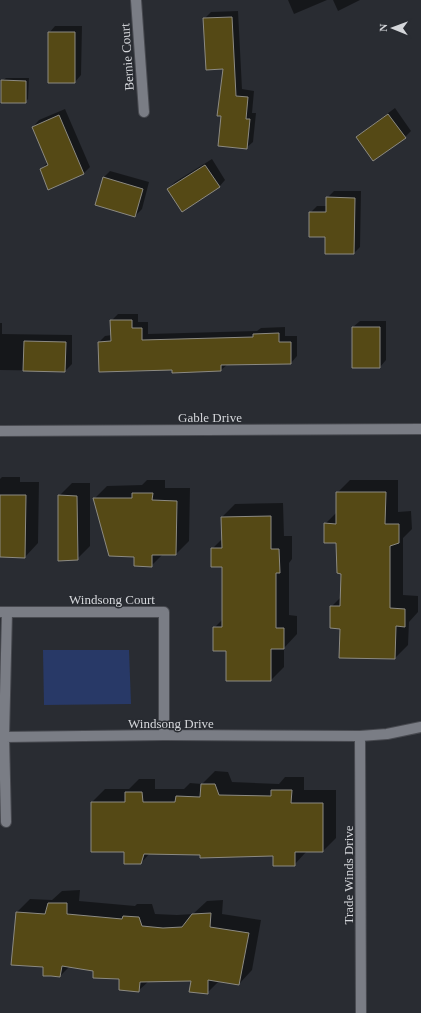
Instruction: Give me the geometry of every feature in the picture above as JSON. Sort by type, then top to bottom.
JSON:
[{"type":"street","name":"Bernie Court","points":[[136,0],[144,112]]},
{"type":"street","name":"Gable Drive","points":[[0,431],[421,429]]},
{"type":"street","name":"Windsong Court","points":[[4,737],[4,612],[164,612],[164,735]]},
{"type":"street","name":"Windsong Drive","points":[[4,737],[164,735],[360,736],[387,734],[421,727]]},
{"type":"street","name":"Trade Winds Drive","points":[[360,736],[361,1013]]},
{"type":"street","points":[[4,737],[6,822]]},
{"type":"shaded area","points":[[43,650],[129,650],[131,704],[44,705]]},
{"type":"building","points":[[232,17],[236,96],[248,97],[246,119],[250,119],[247,149],[218,146],[221,116],[217,116],[223,69],[206,70],[203,18]]},
{"type":"building","points":[[48,32],[75,32],[75,83],[48,83]]},
{"type":"building","points":[[1,80],[26,81],[26,103],[1,103]]},
{"type":"building","points":[[388,114],[406,138],[373,161],[356,137]]},
{"type":"building","points":[[59,115],[84,174],[48,190],[40,169],[48,165],[32,127]]},
{"type":"building","points":[[205,165],[220,187],[182,212],[167,189]]},
{"type":"building","points":[[103,177],[143,189],[135,217],[95,205]]},
{"type":"building","points":[[326,197],[355,198],[354,254],[325,254],[325,237],[309,237],[309,212],[326,212]]},
{"type":"building","points":[[110,320],[132,320],[132,328],[142,328],[142,340],[253,337],[253,334],[279,333],[279,342],[291,342],[291,364],[221,365],[221,371],[172,373],[172,370],[99,372],[98,342],[111,341]]},
{"type":"building","points":[[352,327],[380,327],[380,368],[352,368]]},
{"type":"building","points":[[24,341],[66,342],[65,372],[23,371]]},
{"type":"building","points":[[336,492],[386,492],[385,524],[399,524],[399,543],[390,546],[390,608],[405,609],[405,627],[396,626],[395,659],[339,658],[340,629],[330,628],[330,606],[340,606],[341,574],[337,573],[336,543],[324,543],[324,523],[336,524]]},
{"type":"building","points":[[132,493],[153,493],[152,500],[177,501],[176,555],[152,555],[152,567],[134,566],[134,557],[109,556],[93,498],[132,498]]},
{"type":"building","points":[[0,495],[26,495],[25,558],[0,557]]},
{"type":"building","points":[[58,495],[77,496],[78,560],[58,561]]},
{"type":"building","points":[[271,516],[271,549],[279,549],[280,573],[276,573],[276,628],[284,628],[284,649],[271,649],[271,681],[226,681],[226,651],[213,651],[213,627],[222,627],[222,567],[211,567],[211,548],[222,548],[221,517]]},
{"type":"building","points":[[201,784],[215,784],[219,795],[271,796],[271,790],[292,790],[291,803],[323,803],[323,852],[295,852],[295,866],[273,866],[273,856],[200,858],[200,855],[144,854],[141,864],[124,864],[124,852],[91,852],[91,802],[125,802],[125,792],[142,792],[143,802],[175,802],[176,796],[200,797]]},
{"type":"building","points":[[48,903],[67,903],[67,914],[122,919],[123,916],[139,917],[142,926],[163,928],[182,927],[192,914],[211,913],[210,927],[249,933],[239,985],[208,980],[208,994],[189,992],[191,981],[140,982],[139,992],[119,990],[119,979],[93,978],[93,971],[62,966],[60,977],[43,976],[43,967],[11,965],[16,912],[45,914]]}]
